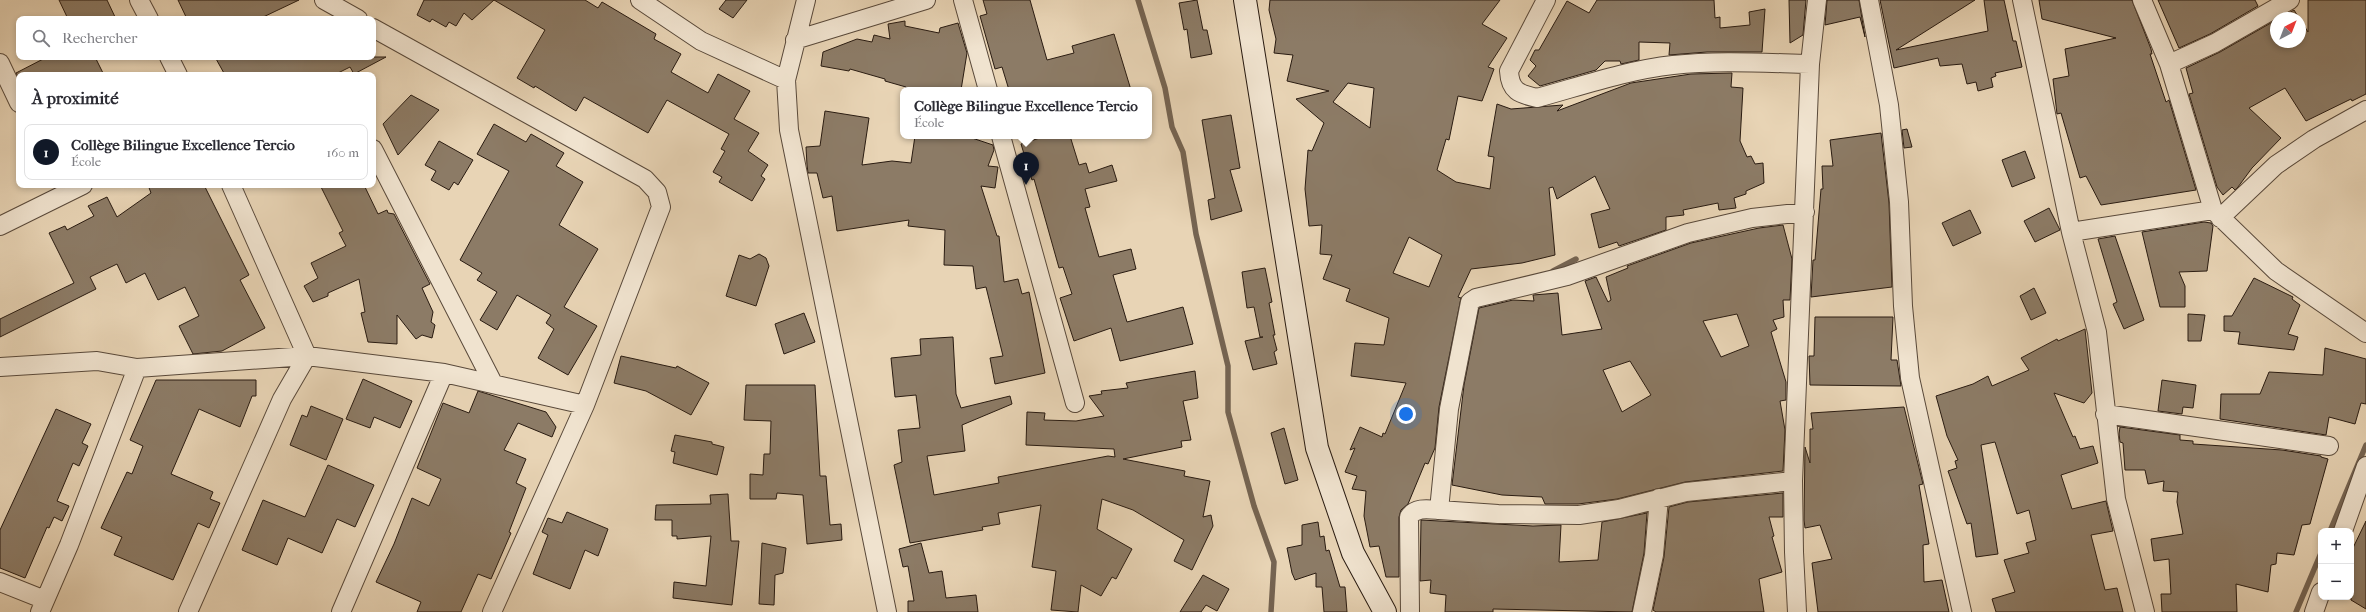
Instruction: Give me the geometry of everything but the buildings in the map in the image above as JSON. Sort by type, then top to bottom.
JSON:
[{"type":"main road","points":[[1245,0],[1317,448],[1352,553],[1385,612]]},
{"type":"street","points":[[139,0],[147,16]]},
{"type":"street","points":[[324,0],[353,16]]},
{"type":"street","points":[[640,0],[701,41],[786,80]]},
{"type":"street","points":[[806,0],[786,80],[789,130],[887,612]]},
{"type":"street","points":[[795,40],[926,0]]},
{"type":"street","points":[[963,0],[987,87]]},
{"type":"street","points":[[1546,0],[1509,71],[1509,81],[1516,90],[1525,95],[1537,98],[1642,69],[1673,65],[1714,62],[1810,64]]},
{"type":"street","points":[[1797,612],[1793,481],[1810,64],[1817,0]]},
{"type":"street","points":[[1869,0],[1889,104],[1899,202],[1903,306],[1910,378],[1962,612]]},
{"type":"street","points":[[2022,0],[2071,232],[2097,332],[2105,414],[2116,499],[2145,612]]},
{"type":"street","points":[[2142,0],[2169,64],[2216,214],[2276,271],[2366,333]]},
{"type":"street","points":[[2169,64],[2215,44],[2290,0]]},
{"type":"street","points":[[376,30],[645,179],[657,192],[661,207],[585,405],[492,612]]},
{"type":"street","points":[[170,60],[176,72]]},
{"type":"street","points":[[0,63],[16,97]]},
{"type":"street","points":[[2071,232],[2216,214],[2276,165],[2314,138],[2366,110]]},
{"type":"street","points":[[1001,139],[1075,403]]},
{"type":"street","points":[[376,155],[493,384]]},
{"type":"street","points":[[232,188],[307,356]]},
{"type":"street","points":[[0,226],[60,190]]},
{"type":"street","points":[[1439,510],[1449,410],[1470,302],[1476,298],[1567,276],[1688,233],[1752,218],[1804,212]]},
{"type":"street","points":[[0,367],[97,361],[137,368],[307,356],[444,373],[585,405]]},
{"type":"street","points":[[188,612],[282,399],[307,356]]},
{"type":"street","points":[[0,582],[42,606],[137,368]]},
{"type":"street","points":[[341,612],[444,373]]},
{"type":"street","points":[[2105,414],[2329,446]]},
{"type":"street","points":[[2344,528],[2366,466]]},
{"type":"street","points":[[1410,612],[1409,517],[1412,512],[1418,509],[1498,514],[1579,515],[1619,509],[1659,498],[1716,488],[1793,481]]},
{"type":"street","points":[[1642,612],[1654,555],[1659,498]]},
{"type":"street","points":[[2314,612],[2318,600]]},
{"type":"waterway","points":[[1138,0],[1165,88],[1172,127],[1183,152],[1196,234],[1228,366],[1228,412],[1254,506],[1274,562],[1271,612]]},
{"type":"waterway","points":[[1553,271],[1576,259]]},
{"type":"waterway","points":[[2331,528],[2366,445]]},
{"type":"waterway","points":[[2296,612],[2318,560]]},
{"type":"place","name":"Collège Bilingue Excellence Tercio","points":[[1026,185]]}]
